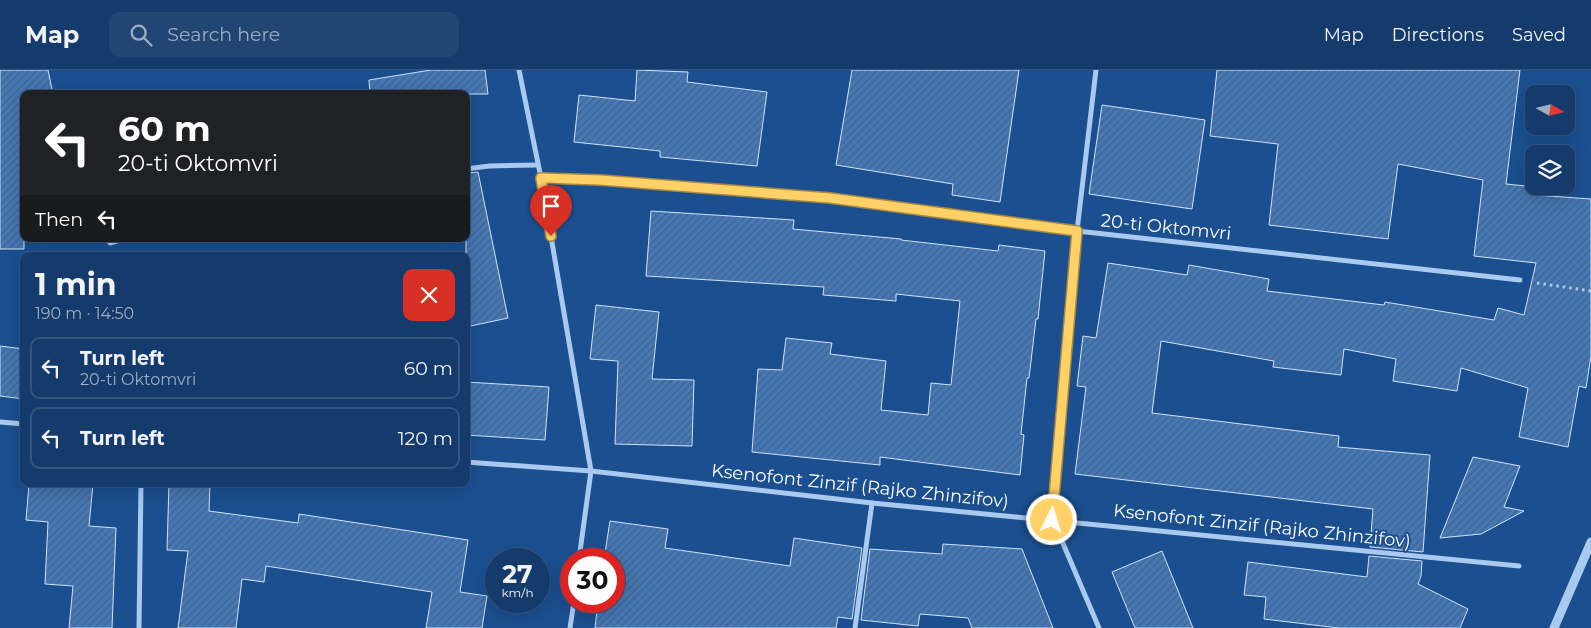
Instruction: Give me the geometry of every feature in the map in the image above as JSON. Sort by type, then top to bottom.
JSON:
[{"type":"street","points":[[519,70],[541,178],[591,472],[581,548]]},
{"type":"street","points":[[1096,70],[1077,231],[1052,520],[1099,628]]},
{"type":"street","points":[[470,168],[537,165]]},
{"type":"street","name":"20-ti Oktomvri","points":[[541,178],[610,181],[830,198],[1077,231],[1520,280]]},
{"type":"street","points":[[0,422],[20,424]]},
{"type":"street","name":"Ksenofont Zinzif (Rajko Zhinzifov)","points":[[470,462],[591,472],[872,503],[1519,566]]},
{"type":"street","points":[[139,628],[141,487]]},
{"type":"street","points":[[855,628],[872,503]]},
{"type":"street","points":[[1554,628],[1591,542]]},
{"type":"street","points":[[570,628],[572,613]]},
{"type":"path","points":[[1520,280],[1591,291]]},
{"type":"building","points":[[0,70],[48,70],[52,90],[20,90],[20,242],[24,242],[24,249],[0,249]]},
{"type":"building","points":[[431,70],[485,70],[488,94],[470,94],[470,90],[370,90],[369,80]]},
{"type":"building","points":[[637,70],[688,72],[687,82],[767,92],[757,166],[660,157],[660,151],[574,142],[579,95],[635,101]]},
{"type":"building","points":[[852,70],[1019,70],[1000,202],[952,195],[953,184],[836,165]]},
{"type":"building","points":[[1217,70],[1520,70],[1506,184],[1525,186],[1525,195],[1591,199],[1591,356],[1586,388],[1579,386],[1568,447],[1519,437],[1528,388],[1461,368],[1457,391],[1393,381],[1396,359],[1344,349],[1341,375],[1273,367],[1274,361],[1161,341],[1152,413],[1339,436],[1338,447],[1430,455],[1423,552],[1370,547],[1373,509],[1075,474],[1086,387],[1077,386],[1083,336],[1096,338],[1108,263],[1187,275],[1189,265],[1269,279],[1267,291],[1384,305],[1385,302],[1494,320],[1498,308],[1524,315],[1536,263],[1474,256],[1483,180],[1398,164],[1388,239],[1269,225],[1278,144],[1210,136]]},
{"type":"building","points":[[1102,105],[1205,120],[1192,209],[1089,194]]},
{"type":"building","points":[[478,172],[508,318],[470,326],[470,252],[466,252],[466,242],[470,242],[470,173]]},
{"type":"building","points":[[651,211],[794,220],[793,229],[901,239],[998,251],[999,245],[1045,251],[1038,319],[1036,319],[1029,378],[1027,378],[1021,434],[1024,435],[1020,475],[880,457],[880,465],[752,452],[758,369],[782,370],[786,338],[832,343],[830,354],[886,361],[881,410],[928,415],[931,383],[951,385],[960,301],[896,294],[896,301],[823,295],[824,287],[646,276]]},
{"type":"building","points":[[596,305],[659,312],[652,379],[694,380],[692,446],[615,444],[618,361],[590,359]]},
{"type":"building","points":[[0,346],[20,348],[20,398],[0,396]]},
{"type":"building","points":[[470,382],[549,387],[545,440],[470,435]]},
{"type":"building","points":[[1473,457],[1520,466],[1504,507],[1524,511],[1481,534],[1440,538]]},
{"type":"building","points":[[29,487],[93,487],[89,526],[116,528],[112,628],[69,628],[73,586],[45,584],[48,522],[26,520]]},
{"type":"building","points":[[169,487],[210,487],[209,511],[298,523],[299,514],[468,540],[460,592],[485,596],[482,628],[426,628],[432,592],[266,566],[264,582],[242,579],[236,628],[178,628],[188,551],[167,550]]},
{"type":"building","points":[[610,521],[668,529],[665,548],[790,566],[794,538],[862,548],[852,619],[838,617],[836,628],[595,628],[597,613],[625,613],[625,548],[606,548]]},
{"type":"building","points":[[943,544],[1022,549],[1053,628],[972,628],[968,618],[920,614],[918,626],[861,620],[870,549],[942,554]]},
{"type":"building","points":[[1162,551],[1193,628],[1135,628],[1112,572]]},
{"type":"building","points":[[1369,556],[1422,561],[1421,576],[1418,584],[1468,609],[1460,628],[1339,628],[1264,619],[1266,597],[1244,595],[1248,562],[1367,577]]},
{"type":"route","points":[[551,236],[541,178],[600,180],[830,198],[1077,231],[1052,520]]}]
